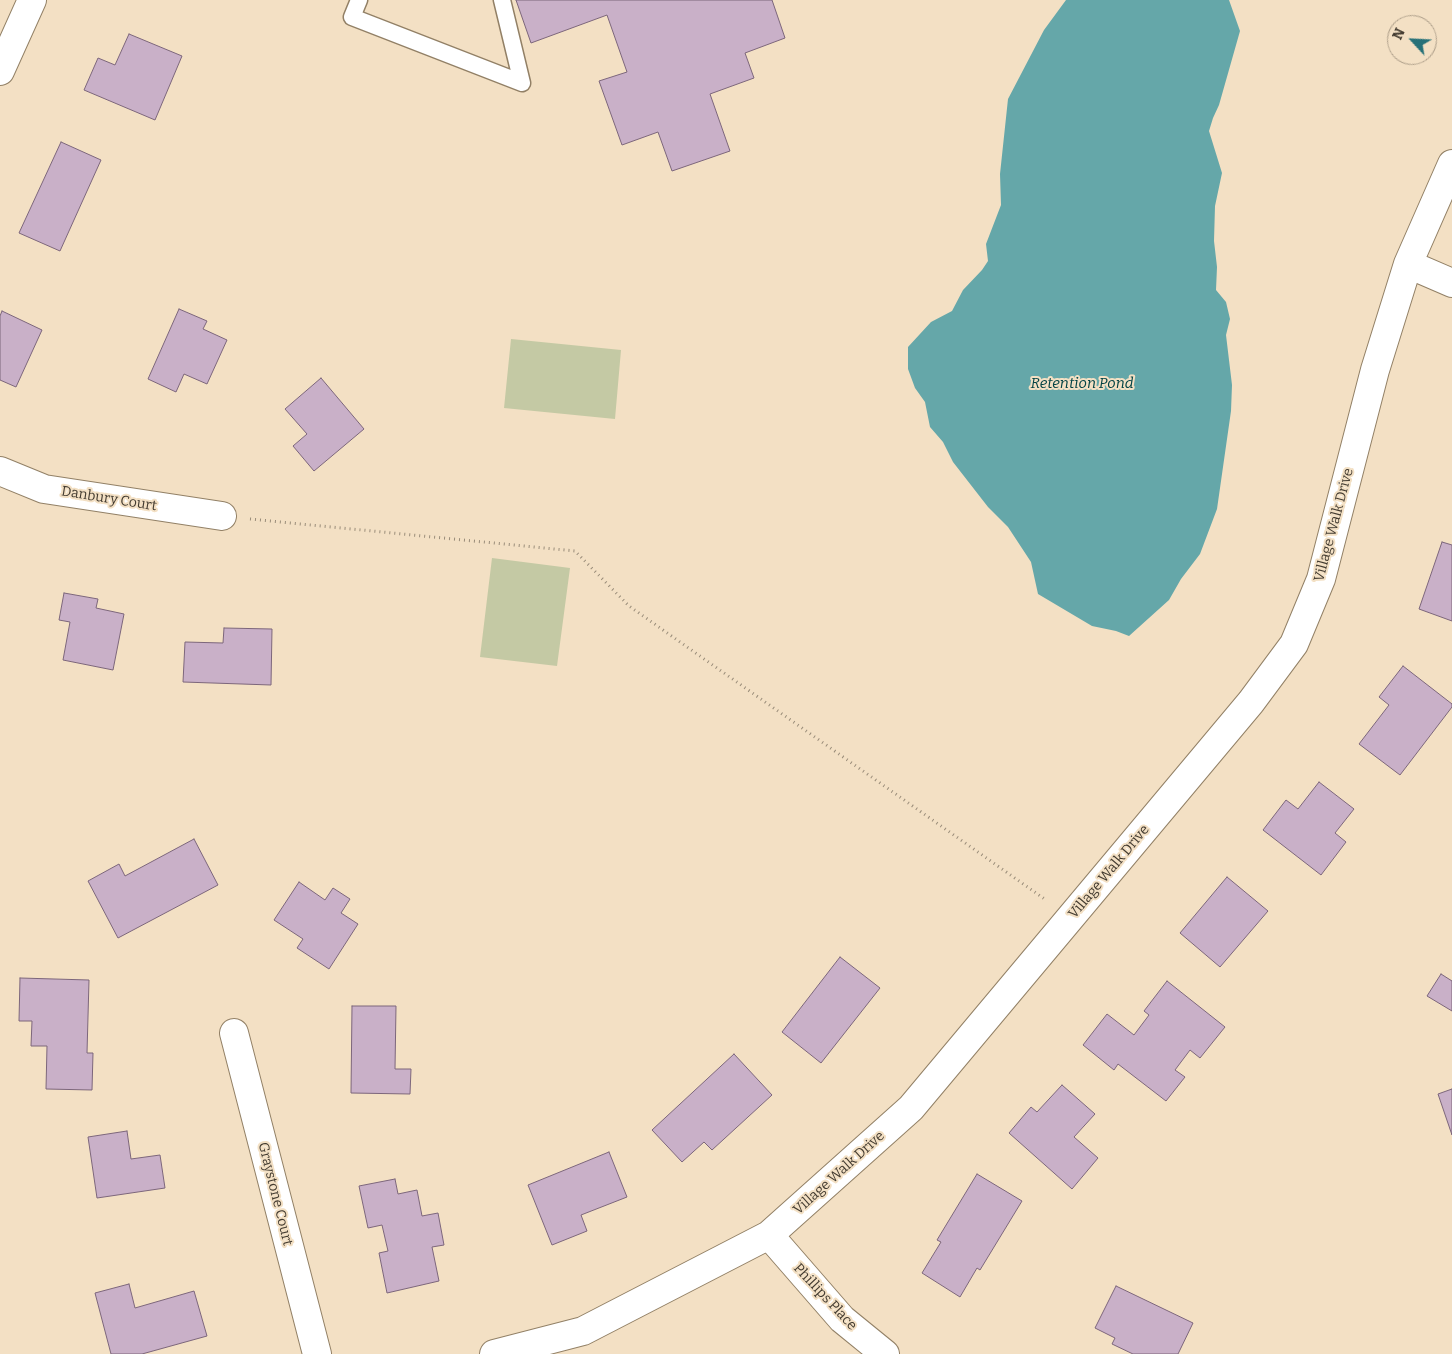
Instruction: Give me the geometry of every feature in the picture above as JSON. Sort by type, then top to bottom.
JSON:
[{"type":"street","points":[[0,71],[32,0]]},
{"type":"street","name":"Village Walk Drive","points":[[494,1354],[584,1331],[769,1235],[911,1108],[1251,702],[1294,644],[1321,579],[1375,370],[1408,264],[1452,164]]},
{"type":"street","points":[[1408,264],[1452,283]]},
{"type":"street","name":"Danbury Court","points":[[0,471],[44,489],[222,516]]},
{"type":"street","name":"Graystone Court","points":[[234,1034],[317,1354]]},
{"type":"street","name":"Phillips Place","points":[[769,1235],[842,1319],[885,1354]]},
{"type":"lane","points":[[359,0],[352,17],[522,83],[502,0]]},
{"type":"path","points":[[222,516],[575,551],[629,606],[1071,917]]},
{"type":"green space","points":[[511,339],[621,350],[615,419],[504,408]]},
{"type":"green space","points":[[492,558],[570,568],[557,666],[480,657]]},
{"type":"water","name":"Retention Pond","points":[[1066,0],[1229,0],[1240,31],[1219,105],[1209,131],[1222,173],[1215,206],[1216,290],[1226,302],[1230,319],[1226,335],[1232,385],[1231,411],[1217,509],[1200,554],[1181,579],[1169,600],[1129,636],[1092,626],[1038,594],[1031,562],[1008,527],[988,507],[953,462],[943,442],[930,427],[925,402],[915,388],[908,369],[908,347],[931,322],[952,311],[963,290],[988,261],[986,244],[1001,205],[1000,174],[1008,99],[1044,30]]},
{"type":"building","points":[[516,0],[772,0],[785,38],[745,53],[754,78],[710,94],[730,151],[672,171],[658,132],[622,145],[599,81],[627,72],[607,15],[531,43]]},
{"type":"building","points":[[129,34],[182,56],[155,120],[84,90],[98,58],[115,65]]},
{"type":"building","points":[[61,142],[101,160],[60,251],[19,233]]},
{"type":"building","points":[[179,309],[207,321],[203,329],[227,340],[207,384],[184,374],[176,392],[148,379]]},
{"type":"building","points":[[2,311],[42,330],[16,387],[0,380],[0,316]]},
{"type":"building","points":[[321,378],[364,429],[314,471],[293,446],[307,434],[285,409]]},
{"type":"building","points":[[1442,542],[1452,545],[1452,621],[1419,609]]},
{"type":"building","points":[[64,593],[98,599],[96,608],[124,614],[113,670],[63,660],[70,622],[59,620]]},
{"type":"building","points":[[224,628],[272,629],[271,685],[183,682],[185,642],[223,643]]},
{"type":"building","points":[[1403,666],[1452,704],[1452,707],[1400,775],[1359,744],[1389,705],[1379,697]]},
{"type":"building","points":[[1319,782],[1354,809],[1335,833],[1346,842],[1321,875],[1263,830],[1286,800],[1298,809]]},
{"type":"building","points":[[194,839],[218,885],[118,938],[88,881],[119,864],[125,876]]},
{"type":"building","points":[[1227,877],[1268,911],[1220,967],[1180,933]]},
{"type":"building","points":[[299,882],[325,900],[333,888],[350,899],[341,913],[358,924],[329,969],[297,948],[303,939],[274,920]]},
{"type":"building","points":[[840,957],[880,988],[821,1063],[782,1032]]},
{"type":"building","points":[[1441,974],[1452,981],[1452,1011],[1427,996]]},
{"type":"building","points":[[20,978],[89,980],[87,1053],[93,1053],[92,1090],[46,1089],[47,1046],[31,1046],[32,1021],[19,1021]]},
{"type":"building","points":[[1167,981],[1225,1027],[1200,1058],[1190,1050],[1175,1070],[1185,1077],[1166,1101],[1118,1064],[1114,1070],[1083,1045],[1107,1014],[1134,1035],[1149,1015],[1144,1011]]},
{"type":"building","points":[[352,1006],[396,1006],[395,1069],[411,1069],[410,1094],[351,1093]]},
{"type":"building","points":[[734,1054],[772,1095],[712,1150],[704,1142],[682,1162],[652,1130]]},
{"type":"building","points":[[1062,1085],[1095,1114],[1074,1137],[1098,1158],[1072,1189],[1009,1133],[1031,1107],[1037,1112]]},
{"type":"building","points":[[1452,1089],[1452,1135],[1438,1094]]},
{"type":"building","points":[[127,1131],[131,1159],[160,1155],[165,1188],[97,1198],[88,1137]]},
{"type":"building","points":[[609,1152],[627,1197],[581,1215],[587,1231],[552,1245],[528,1185]]},
{"type":"building","points":[[977,1174],[1022,1201],[980,1270],[977,1268],[960,1297],[922,1273],[941,1242],[937,1240]]},
{"type":"building","points":[[395,1179],[398,1194],[417,1190],[422,1216],[438,1213],[444,1245],[432,1247],[439,1281],[387,1293],[379,1253],[388,1251],[382,1225],[368,1228],[359,1186]]},
{"type":"building","points":[[129,1284],[135,1308],[194,1291],[207,1336],[142,1354],[111,1354],[95,1293]]},
{"type":"building","points":[[1116,1286],[1193,1323],[1178,1354],[1133,1354],[1112,1344],[1115,1338],[1095,1328]]}]
